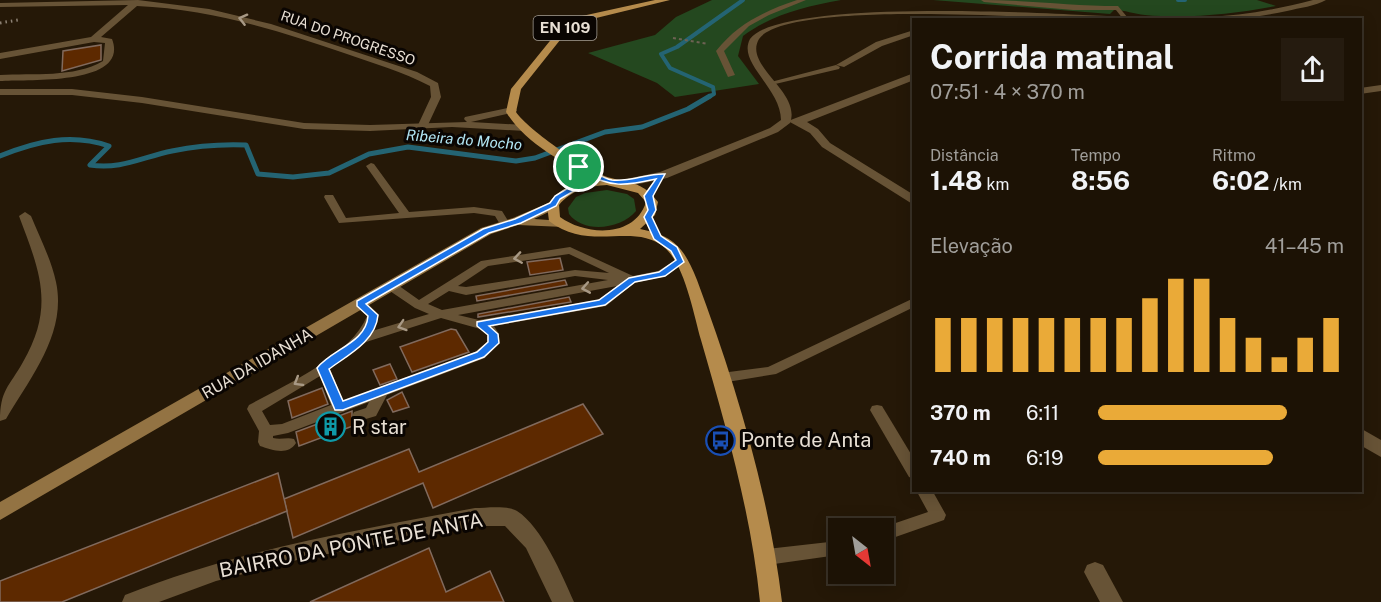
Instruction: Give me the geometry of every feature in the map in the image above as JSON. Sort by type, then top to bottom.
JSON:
[{"type":"main road","name":"EN 109","points":[[512,110],[516,89],[565,28],[585,18],[666,0]]},
{"type":"main road","points":[[512,110],[513,116],[535,136],[579,167],[606,181]]},
{"type":"main road","points":[[576,186],[579,167]]},
{"type":"main road","points":[[625,231],[648,217],[652,210],[648,196],[642,190],[625,183],[606,181],[576,186],[557,198],[553,205],[554,218],[568,230],[595,235],[625,231],[657,237],[674,249],[681,260],[701,311],[721,378],[767,557],[771,602]]},
{"type":"main road","name":"RUA DA IDANHA","points":[[0,512],[486,231],[512,223],[553,205]]},
{"type":"main road","points":[[648,217],[657,237]]},
{"type":"main road","name":"RUA DA IDANHA","points":[[512,223],[559,224]]},
{"type":"street","points":[[148,3],[163,0]]},
{"type":"street","points":[[912,200],[826,145],[814,131],[793,121],[785,102],[754,59],[752,44],[758,34],[784,19],[820,8],[897,1],[1045,14],[1125,18],[1234,17],[1279,11],[1322,0]]},
{"type":"street","points":[[94,39],[137,1]]},
{"type":"street","name":"RUA DO PROGRESSO","points":[[0,5],[137,1],[232,16],[283,29],[414,75],[435,85],[436,97],[423,125]]},
{"type":"street","points":[[838,66],[879,44],[912,33]]},
{"type":"street","points":[[0,56],[94,39],[109,41],[111,52],[107,62],[92,71],[0,78]]},
{"type":"street","points":[[625,183],[663,176],[793,121],[912,78]]},
{"type":"street","points":[[1362,91],[1381,88]]},
{"type":"street","points":[[0,92],[72,92],[142,100],[304,126],[370,129],[452,124],[525,128]]},
{"type":"street","points":[[452,124],[512,110]]},
{"type":"street","points":[[648,196],[663,176]]},
{"type":"street","points":[[0,414],[39,346],[48,320],[51,292],[25,216]]},
{"type":"street","points":[[1362,436],[1381,450]]},
{"type":"street","name":"BAIRRO DA PONTE DE ANTA","points":[[133,602],[173,584],[233,566],[475,517],[510,518],[533,542],[563,602]]},
{"type":"street","points":[[1095,572],[1112,602]]},
{"type":"lane","points":[[731,75],[720,51],[735,32],[763,15],[803,0]]},
{"type":"lane","points":[[984,0],[1073,8],[1118,8],[1125,18]]},
{"type":"lane","points":[[771,83],[800,78],[838,66]]},
{"type":"lane","points":[[371,166],[406,216]]},
{"type":"lane","points":[[329,197],[344,221],[474,210],[498,213],[512,223]]},
{"type":"lane","points":[[419,305],[485,263],[570,250],[632,280]]},
{"type":"lane","points":[[289,443],[282,446],[265,442],[266,431],[254,409],[323,368],[362,339],[441,314],[662,274],[681,260]]},
{"type":"lane","points":[[447,287],[466,291],[574,273],[632,280]]},
{"type":"lane","points":[[480,324],[602,303],[632,280]]},
{"type":"lane","points":[[266,431],[283,429],[480,355],[494,343],[493,334],[480,324],[441,314],[419,305],[391,286]]},
{"type":"lane","points":[[360,303],[373,315],[372,324],[362,339]]},
{"type":"lane","points":[[721,378],[771,370],[912,303]]},
{"type":"lane","points":[[323,368],[339,407]]},
{"type":"lane","points":[[359,416],[371,412],[382,391]]},
{"type":"lane","points":[[877,410],[912,470]]},
{"type":"lane","points":[[894,530],[938,515],[925,492]]},
{"type":"lane","points":[[767,557],[828,549]]},
{"type":"path","points":[[673,38],[694,41]]},
{"type":"green space","points":[[712,0],[841,0],[789,12],[754,28],[743,36],[738,56],[759,84],[675,97],[657,83],[588,53],[655,35],[676,17]]},
{"type":"green space","points":[[933,0],[1257,0],[1276,6],[1227,13],[1178,16],[1145,15],[1118,10],[1110,14]]},
{"type":"green space","points":[[607,190],[627,194],[634,199],[636,211],[621,222],[602,227],[584,224],[569,214],[568,208],[576,197],[585,193]]},
{"type":"building","points":[[101,45],[101,60],[62,71],[63,51]]},
{"type":"building","points":[[560,258],[563,270],[530,275],[527,262]]},
{"type":"building","points":[[565,280],[567,285],[477,301],[476,296]]},
{"type":"building","points":[[569,297],[571,302],[478,317],[478,314]]},
{"type":"building","points":[[451,329],[456,330],[469,352],[412,372],[400,347]]},
{"type":"building","points":[[390,364],[397,379],[380,385],[373,370]]},
{"type":"building","points":[[322,388],[328,404],[292,418],[288,401]]},
{"type":"building","points":[[402,392],[409,407],[393,412],[387,400]]},
{"type":"building","points":[[583,404],[603,434],[433,508],[423,483],[293,538],[284,499],[409,449],[419,472]]},
{"type":"building","name":"R star","points":[[352,411],[352,421],[361,423],[299,446],[296,432]]},
{"type":"building","points":[[278,473],[287,511],[62,602],[0,602],[0,581]]},
{"type":"building","points":[[429,548],[446,592],[490,571],[504,602],[310,602]]},
{"type":"waterway","name":"Ribeira do Mocho","points":[[707,98],[714,94],[713,87],[670,68],[661,54],[677,47],[743,0]]},
{"type":"waterway","name":"Ribeira do Mocho","points":[[1178,0],[1185,0]]},
{"type":"waterway","name":"Ribeira do Mocho","points":[[0,156],[27,146],[54,140],[81,140],[109,146],[90,165],[111,166],[190,148],[246,145],[258,174],[293,177],[329,173],[369,154],[408,147],[516,161],[535,158],[605,132],[642,127],[688,109],[710,96]]},
{"type":"railway","points":[[0,23],[18,20]]},
{"type":"place","name":"R star","points":[[331,427]]},
{"type":"place","name":"Ponte de Anta","points":[[720,440]]},
{"type":"route","points":[[579,167],[606,181],[625,183],[663,176],[648,196],[652,202],[652,210],[648,217],[657,237],[674,249],[681,260],[662,274],[632,280],[602,303],[480,324],[488,327],[493,334],[494,343],[480,355],[339,407],[323,368],[362,339],[372,324],[373,315],[360,303],[486,231],[518,221],[553,205],[557,198],[576,186],[579,167]]}]
